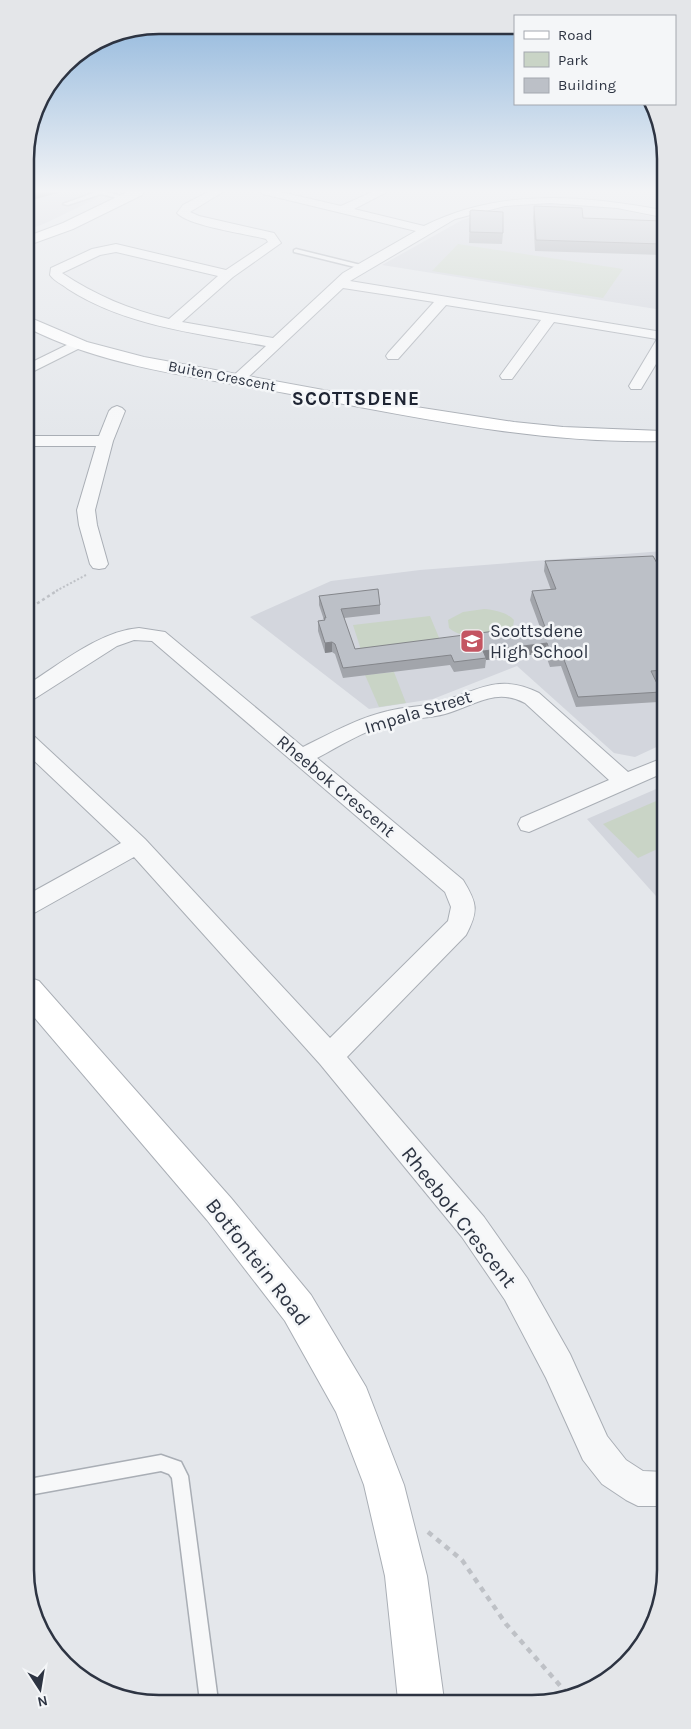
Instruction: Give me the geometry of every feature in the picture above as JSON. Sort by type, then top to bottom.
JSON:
[{"type":"street","points":[[56,273],[56,275],[65,281],[92,295],[137,314],[172,323],[275,343]]},
{"type":"street","points":[[222,273],[228,274]]},
{"type":"street","points":[[238,379],[339,283],[354,273]]},
{"type":"street","points":[[172,323],[228,274]]},
{"type":"street","points":[[339,283],[657,335]]},
{"type":"street","points":[[392,356],[443,300]]},
{"type":"street","points":[[507,376],[550,318]]},
{"type":"street","name":"Buiten Crescent","points":[[34,325],[77,344],[155,363],[238,379],[527,430],[573,435],[657,436]]},
{"type":"street","points":[[34,367],[77,344]]},
{"type":"street","points":[[636,386],[657,350]]},
{"type":"street","points":[[100,564],[88,525],[86,510],[104,440],[117,411]]},
{"type":"street","points":[[34,441],[104,440]]},
{"type":"street","name":"Rheebok Crescent","points":[[34,690],[110,642],[124,636],[147,633],[158,636],[454,886],[463,901],[465,914],[457,928],[330,1056]]},
{"type":"street","name":"Impala Street","points":[[302,757],[380,719],[436,710],[489,690],[509,688],[518,690],[532,698],[624,781]]},
{"type":"street","name":"Rheebok Crescent","points":[[34,749],[137,845],[330,1056],[473,1227],[516,1288],[558,1366],[595,1448],[614,1472],[638,1488],[657,1489]]},
{"type":"street","points":[[529,824],[657,767]]},
{"type":"street","points":[[34,903],[137,845]]},
{"type":"street","name":"Botfontein Road","points":[[34,996],[219,1210],[298,1308],[352,1401],[384,1485],[406,1576],[416,1647],[420,1695]]},
{"type":"lane","points":[[34,1486],[161,1462],[176,1468],[180,1476],[208,1695]]},
{"type":"path","points":[[34,605],[86,576],[100,564]]},
{"type":"path","points":[[428,1532],[462,1560],[506,1624],[565,1691]]},
{"type":"shaded area","points":[[430,273],[657,273],[657,309]]},
{"type":"shaded area","name":"Scottsdene High School","points":[[657,551],[657,747],[635,757],[614,753],[517,666],[433,699],[369,709],[250,617],[331,581],[420,570]]},
{"type":"shaded area","points":[[657,789],[657,897],[587,819]]},
{"type":"green space","points":[[443,273],[620,273],[603,298]]},
{"type":"green space","points":[[484,609],[504,613],[514,620],[513,627],[510,630],[470,636],[455,632],[449,628],[448,620],[463,612]]},
{"type":"green space","points":[[430,616],[440,640],[361,650],[353,625]]},
{"type":"green space","points":[[394,672],[406,703],[379,707],[365,675]]},
{"type":"green space","points":[[657,801],[657,849],[638,858],[603,824]]},
{"type":"building","points":[[653,556],[657,563],[657,670],[651,671],[657,684],[657,692],[578,697],[563,657],[552,657],[547,643],[483,651],[486,658],[454,662],[451,655],[343,668],[335,644],[332,642],[325,643],[318,621],[325,620],[324,618],[326,618],[319,596],[378,589],[380,605],[341,609],[355,649],[511,629],[545,627],[532,591],[556,589],[545,561]]},
{"type":"place","name":"Scottsdene High School","points":[[472,641]]},
{"type":"district","name":"SCOTTSDENE","points":[[356,399]]}]
